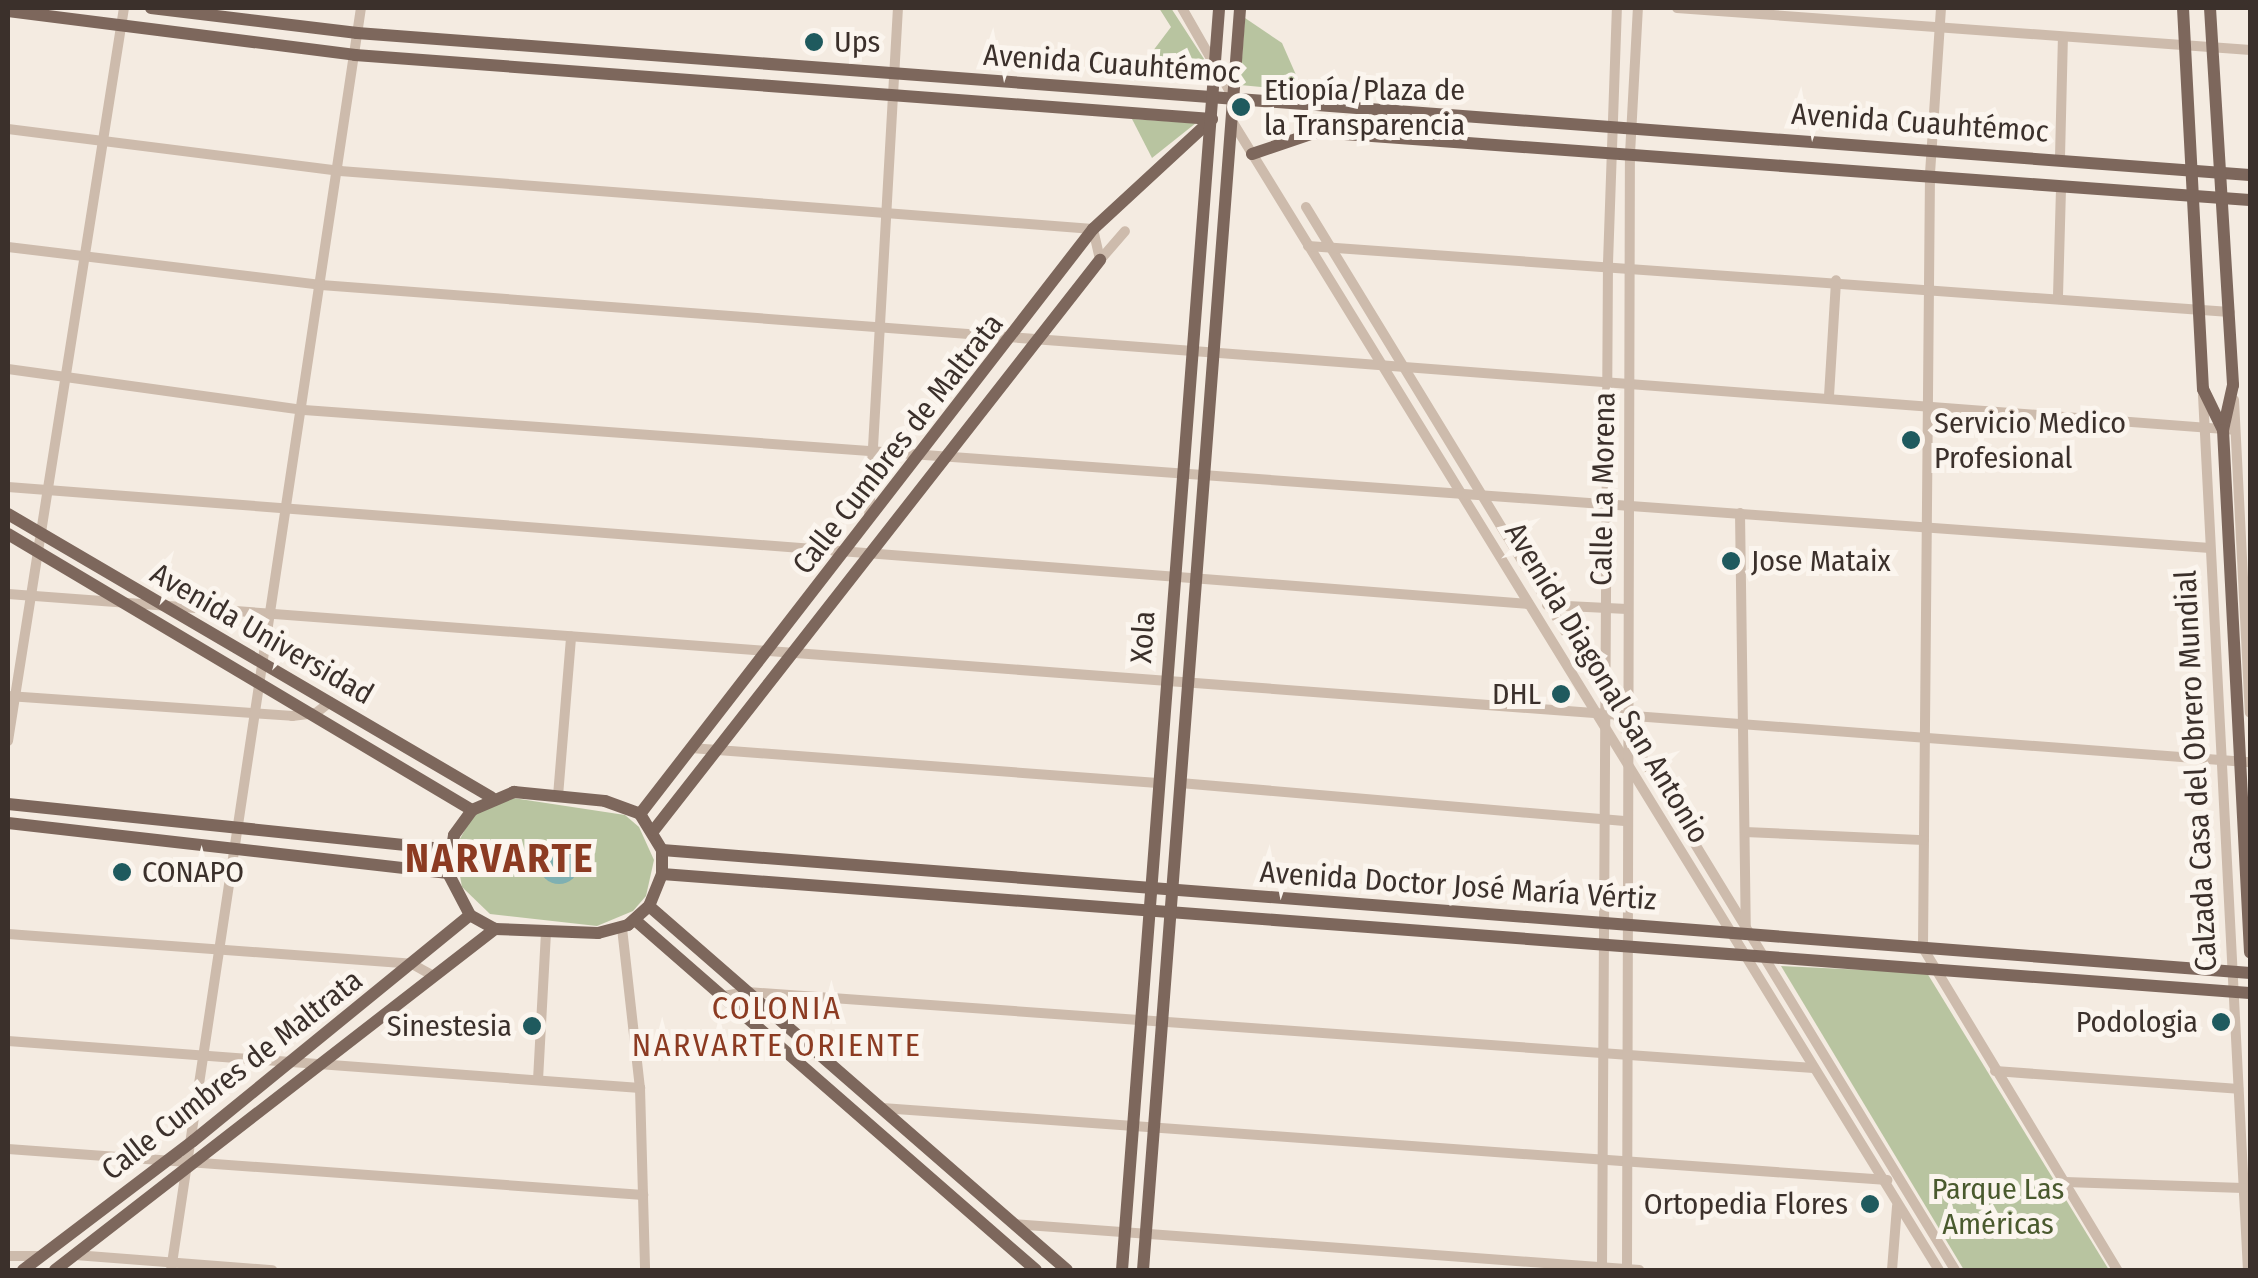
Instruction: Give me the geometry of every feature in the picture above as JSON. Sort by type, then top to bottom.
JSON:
[{"type":"main road","name":"Avenida Cuauhtémoc","points":[[151,8],[358,33],[1931,152],[2060,157],[2250,175]]},
{"type":"main road","name":"Xola","points":[[1122,1270],[1180,474],[1219,8]]},
{"type":"main road","name":"Xola","points":[[1143,1270],[1203,477],[1217,352],[1240,8]]},
{"type":"main road","name":"Calzada Casa del Obrero Mundial","points":[[2183,8],[2203,389],[2229,430]]},
{"type":"main road","name":"Calzada Casa del Obrero Mundial","points":[[2210,8],[2230,312],[2233,385],[2229,430],[2240,550],[2250,952]]},
{"type":"main road","name":"Avenida Cuauhtémoc","points":[[8,11],[355,54],[1212,119]]},
{"type":"main road","name":"Calle Cumbres de Maltrata","points":[[640,814],[1094,229],[1212,119]]},
{"type":"main road","name":"Avenida Cuauhtémoc","points":[[1252,154],[1317,132],[2250,200]]},
{"type":"main road","name":"Calle Cumbres de Maltrata","points":[[654,830],[1100,260]]},
{"type":"main road","name":"Avenida Universidad","points":[[8,514],[491,797]]},
{"type":"main road","name":"Avenida Universidad","points":[[8,534],[316,713],[472,810]]},
{"type":"main road","points":[[506,792],[558,796],[606,801],[640,814],[654,830],[662,850],[662,874],[649,906],[628,924],[546,931],[495,929],[470,915],[448,873],[450,850],[472,810],[506,792]]},
{"type":"main road","points":[[8,804],[450,850]]},
{"type":"main road","points":[[8,823],[448,873]]},
{"type":"main road","name":"Avenida Doctor José María Vértiz","points":[[662,850],[2250,973]]},
{"type":"main road","name":"Avenida Doctor José María Vértiz","points":[[662,874],[1603,940],[1742,955],[2250,993]]},
{"type":"main road","points":[[649,906],[1060,1268]]},
{"type":"main road","name":"Calle Cumbres de Maltrata","points":[[22,1270],[193,1141],[470,915]]},
{"type":"main road","points":[[628,924],[724,996],[1036,1270]]},
{"type":"main road","name":"Calle Cumbres de Maltrata","points":[[55,1270],[495,929]]},
{"type":"main road","points":[[815,1075],[828,1062]]},
{"type":"street","points":[[8,742],[12,697],[87,256],[124,8]]},
{"type":"street","points":[[172,1267],[191,1164],[238,830],[340,172],[361,8]]},
{"type":"street","points":[[868,524],[898,8]]},
{"type":"street","points":[[1182,8],[1216,61],[1233,98]]},
{"type":"street","name":"Calle La Morena","points":[[1604,710],[1610,152],[1617,8]]},
{"type":"street","name":"Calle La Morena","points":[[1627,1270],[1630,154],[1638,8]]},
{"type":"street","points":[[1677,8],[2250,50]]},
{"type":"street","points":[[1941,8],[1930,174],[1923,948],[1930,968],[2117,1270]]},
{"type":"street","points":[[2060,157],[2063,38]]},
{"type":"street","name":"Avenida Diagonal San Antonio","points":[[1232,121],[1530,604],[1604,710],[1626,734],[1955,1270]]},
{"type":"street","points":[[8,129],[340,172],[1094,229],[1100,260]]},
{"type":"street","points":[[2058,296],[2062,186]]},
{"type":"street","name":"Avenida Diagonal San Antonio","points":[[1306,207],[1546,605],[1604,710],[1605,729],[1938,1270]]},
{"type":"street","name":"Calle Cumbres de Maltrata","points":[[1100,260],[1125,232]]},
{"type":"street","points":[[8,246],[321,285],[1928,403],[2229,430]]},
{"type":"street","points":[[1308,246],[1608,263],[2230,312]]},
{"type":"street","points":[[1829,396],[1836,280]]},
{"type":"street","points":[[8,369],[304,410],[2210,548]]},
{"type":"street","name":"Calzada Casa del Obrero Mundial","points":[[2203,389],[2248,1270]]},
{"type":"street","points":[[8,487],[287,512],[1530,604]]},
{"type":"street","points":[[1740,513],[1746,935]]},
{"type":"street","name":"Calzada Casa del Obrero Mundial","points":[[2240,550],[2250,713]]},
{"type":"street","points":[[8,594],[1604,710],[2246,762]]},
{"type":"street","points":[[1546,605],[1627,608]]},
{"type":"street","points":[[558,796],[571,637]]},
{"type":"street","points":[[12,697],[256,715],[316,713],[330,702]]},
{"type":"street","points":[[1602,1269],[1605,729]]},
{"type":"street","points":[[690,748],[1158,783]]},
{"type":"street","points":[[1180,783],[1627,820]]},
{"type":"street","points":[[1745,832],[1924,840]]},
{"type":"street","points":[[628,924],[640,1088],[645,1270]]},
{"type":"street","points":[[538,1080],[546,931]]},
{"type":"street","points":[[8,934],[412,964],[434,976]]},
{"type":"street","points":[[724,996],[748,992],[1813,1068]]},
{"type":"street","points":[[8,1041],[640,1088]]},
{"type":"street","points":[[1995,1071],[2238,1089]]},
{"type":"street","points":[[881,1108],[1899,1181],[1892,1270]]},
{"type":"street","points":[[8,1149],[643,1195]]},
{"type":"street","points":[[2065,1182],[2243,1188]]},
{"type":"street","points":[[1013,1224],[1639,1270]]},
{"type":"street","points":[[76,1255],[172,1267],[272,1270]]},
{"type":"street","points":[[8,1256],[41,1256]]},
{"type":"green space","points":[[1159,8],[1171,8],[1206,62],[1204,81],[1134,76],[1171,27]]},
{"type":"green space","points":[[1245,18],[1282,43],[1303,91],[1240,85]]},
{"type":"green space","points":[[1132,119],[1196,123],[1152,158]]},
{"type":"green space","points":[[507,797],[625,815],[639,827],[654,860],[646,896],[633,911],[597,926],[490,914],[462,887],[455,848],[473,815]]},
{"type":"green space","name":"Parque Las Américas","points":[[1781,966],[1927,973],[2109,1270],[1964,1270]]},
{"type":"water","points":[[559,844],[573,850],[579,864],[573,878],[559,884],[545,878],[539,864],[545,850]]},
{"type":"place","name":"Ups","points":[[814,42]]},
{"type":"place","name":"Etiopía/Plaza de la Transparencia","points":[[1241,107]]},
{"type":"place","name":"Servicio Medico Profesional","points":[[1911,440]]},
{"type":"place","name":"Jose Mataix","points":[[1731,561]]},
{"type":"place","name":"DHL","points":[[1561,694]]},
{"type":"place","name":"CONAPO","points":[[122,872]]},
{"type":"place","name":"Podologia","points":[[2221,1022]]},
{"type":"place","name":"Sinestesia","points":[[532,1026]]},
{"type":"place","name":"Ortopedia Flores","points":[[1870,1204]]},
{"type":"district","name":"NARVARTE","points":[[500,859]]},
{"type":"district","name":"COLONIA NARVARTE ORIENTE","points":[[777,1028]]}]
